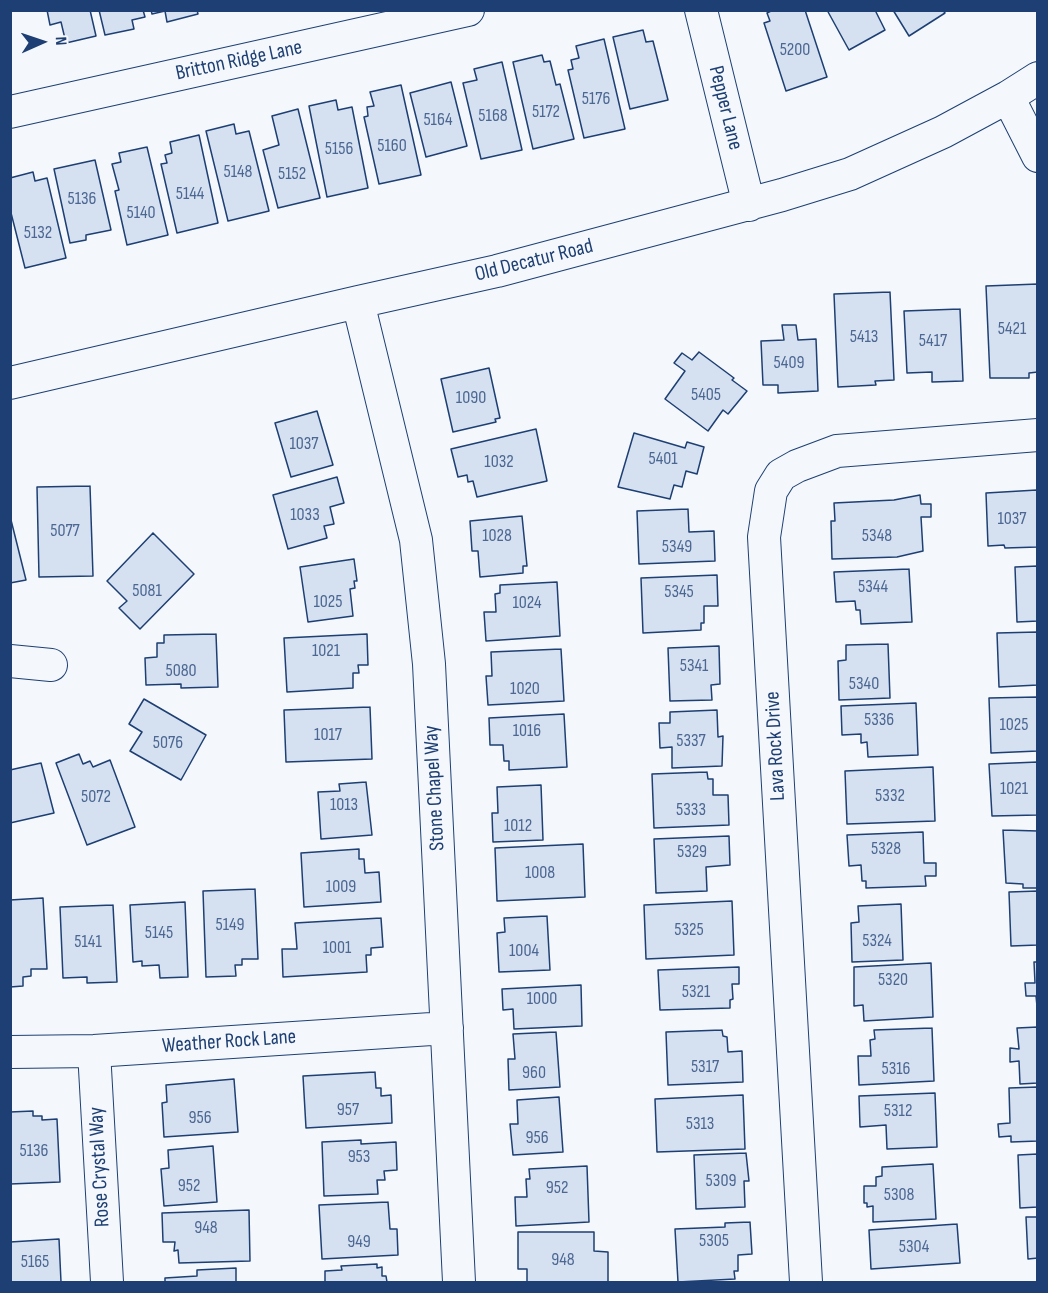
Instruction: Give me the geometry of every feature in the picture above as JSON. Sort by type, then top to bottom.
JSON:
[{"type":"street","name":"Britton Ridge Lane","points":[[10,112],[468,10]]},
{"type":"street","name":"Pepper Lane","points":[[701,10],[749,205]]},
{"type":"street","name":"Old Decatur Road","points":[[10,383],[497,271],[749,205],[850,174],[943,132],[1038,78]]},
{"type":"street","points":[[1008,97],[1038,156]]},
{"type":"street","name":"Stone Chapel Way","points":[[358,302],[416,540],[429,664],[459,1282]]},
{"type":"street","name":"Lava Rock Drive","points":[[806,1282],[764,537],[771,491],[781,475],[797,466],[837,451],[1038,435]]},
{"type":"street","points":[[10,661],[51,665]]},
{"type":"street","name":"Weather Rock Lane","points":[[10,1052],[94,1051],[447,1028]]},
{"type":"street","name":"Rose Crystal Way","points":[[94,1051],[107,1282]]},
{"type":"building","points":[[47,10],[90,10],[96,36],[66,43],[61,22],[50,25]]},
{"type":"building","points":[[99,10],[143,10],[145,17],[132,20],[134,29],[105,35]]},
{"type":"building","points":[[151,10],[197,10],[198,14],[167,22],[165,11],[152,14]]},
{"type":"building","points":[[773,10],[805,10],[827,77],[786,91],[764,23],[770,21],[767,13]]},
{"type":"building","points":[[827,10],[875,10],[885,30],[849,50]]},
{"type":"building","points":[[893,10],[943,10],[945,13],[909,36]]},
{"type":"building","points":[[643,30],[646,42],[653,41],[668,100],[630,109],[613,37]]},
{"type":"building","points":[[604,39],[625,129],[584,138],[568,70],[573,69],[571,60],[579,58],[576,46]]},
{"type":"building","points":[[542,55],[544,62],[550,61],[556,85],[560,84],[574,139],[533,149],[513,62]]},
{"type":"building","points":[[502,62],[522,150],[481,159],[463,83],[477,80],[474,69]]},
{"type":"building","points":[[451,82],[467,146],[426,157],[410,93]]},
{"type":"building","points":[[401,85],[421,175],[379,184],[364,117],[368,116],[367,107],[374,106],[370,92]]},
{"type":"building","points":[[336,100],[338,110],[352,107],[368,188],[327,197],[309,106]]},
{"type":"building","points":[[298,109],[320,198],[278,208],[263,150],[279,145],[272,116]]},
{"type":"building","points":[[234,124],[236,134],[249,131],[269,211],[228,221],[206,131]]},
{"type":"building","points":[[199,135],[218,223],[177,233],[161,164],[167,163],[165,155],[172,153],[170,142]]},
{"type":"building","points":[[147,147],[168,235],[127,245],[115,191],[119,190],[112,164],[121,162],[119,153]]},
{"type":"building","points":[[95,160],[111,230],[86,235],[86,240],[70,243],[54,169]]},
{"type":"building","points":[[33,172],[35,181],[47,178],[66,258],[25,268],[10,209],[10,178]]},
{"type":"building","points":[[1038,284],[1038,372],[1029,373],[1029,378],[990,378],[986,286]]},
{"type":"building","points":[[890,292],[894,380],[875,381],[876,385],[838,387],[834,294]]},
{"type":"building","points":[[960,309],[963,381],[932,382],[932,372],[907,373],[904,311]]},
{"type":"building","points":[[782,325],[796,325],[798,340],[816,339],[818,391],[778,393],[778,385],[763,385],[761,341],[784,340]]},
{"type":"building","points":[[699,352],[734,378],[732,380],[747,391],[728,414],[723,410],[708,431],[665,399],[685,371],[674,363],[682,353],[692,360]]},
{"type":"building","points":[[489,368],[500,418],[495,419],[496,422],[453,432],[441,379]]},
{"type":"building","points":[[317,411],[333,465],[291,477],[275,423]]},
{"type":"building","points":[[536,429],[547,481],[477,497],[473,481],[468,482],[467,475],[458,477],[451,449]]},
{"type":"building","points":[[634,433],[685,448],[687,442],[704,447],[697,474],[686,471],[682,487],[674,485],[670,499],[618,487]]},
{"type":"building","points":[[337,477],[344,503],[330,507],[334,524],[324,526],[327,538],[288,549],[273,495]]},
{"type":"building","points":[[90,486],[93,576],[39,577],[37,487]]},
{"type":"building","points":[[1037,490],[1038,547],[988,546],[986,493]]},
{"type":"building","points":[[920,495],[921,504],[931,504],[931,517],[921,517],[923,551],[897,557],[832,559],[831,521],[835,521],[834,503],[894,500]]},
{"type":"building","points":[[688,509],[689,532],[714,531],[715,561],[639,564],[637,511]]},
{"type":"building","points":[[10,516],[26,580],[10,583]]},
{"type":"building","points":[[522,516],[527,566],[523,566],[523,573],[480,577],[478,551],[472,551],[470,521]]},
{"type":"building","points":[[153,533],[194,574],[140,629],[119,608],[127,601],[107,581]]},
{"type":"building","points":[[354,559],[357,581],[354,581],[355,588],[350,589],[353,616],[308,622],[300,567]]},
{"type":"building","points":[[1038,566],[1038,621],[1017,622],[1015,567]]},
{"type":"building","points":[[909,569],[912,622],[861,624],[860,610],[856,610],[855,601],[836,602],[834,572]]},
{"type":"building","points":[[717,575],[718,606],[704,606],[704,623],[701,623],[701,630],[643,633],[641,578]]},
{"type":"building","points":[[557,582],[560,636],[486,641],[484,612],[496,612],[495,594],[500,593],[500,585]]},
{"type":"building","points":[[1038,632],[1038,685],[999,687],[997,633]]},
{"type":"building","points":[[216,634],[218,687],[181,688],[181,684],[146,685],[145,658],[157,657],[157,643],[164,643],[164,635]]},
{"type":"building","points":[[367,634],[368,665],[358,665],[359,673],[353,673],[353,688],[287,692],[284,638]]},
{"type":"building","points":[[888,644],[890,698],[839,700],[838,661],[846,660],[846,645]]},
{"type":"building","points":[[719,646],[720,684],[711,685],[712,700],[670,701],[668,648]]},
{"type":"building","points":[[561,649],[564,701],[488,705],[486,676],[492,676],[491,652]]},
{"type":"building","points":[[1038,697],[1038,751],[991,753],[989,698]]},
{"type":"building","points":[[144,699],[206,735],[181,780],[130,751],[142,732],[129,724]]},
{"type":"building","points":[[916,703],[918,755],[868,757],[867,742],[861,743],[861,734],[842,735],[841,706]]},
{"type":"building","points":[[370,707],[372,759],[286,762],[284,710]]},
{"type":"building","points":[[717,710],[718,737],[723,736],[722,766],[672,768],[672,747],[660,748],[659,723],[670,723],[670,712]]},
{"type":"building","points":[[564,714],[567,767],[509,770],[509,761],[504,761],[503,745],[490,745],[489,718]]},
{"type":"building","points":[[79,754],[83,764],[90,761],[93,767],[110,760],[135,827],[87,845],[56,763]]},
{"type":"building","points":[[1038,762],[1038,815],[992,816],[989,764]]},
{"type":"building","points":[[41,763],[54,813],[10,823],[10,770]]},
{"type":"building","points":[[933,767],[935,821],[847,824],[845,771]]},
{"type":"building","points":[[707,772],[708,779],[713,779],[713,795],[728,795],[729,825],[654,828],[652,774]]},
{"type":"building","points":[[366,782],[372,835],[321,839],[318,792],[340,791],[339,784]]},
{"type":"building","points":[[541,785],[543,840],[493,842],[492,813],[498,813],[497,787]]},
{"type":"building","points":[[1003,830],[1038,831],[1038,888],[1023,888],[1023,884],[1006,883]]},
{"type":"building","points":[[923,832],[924,863],[936,863],[936,876],[925,876],[926,886],[866,888],[866,881],[862,881],[861,865],[849,866],[847,835]]},
{"type":"building","points":[[729,836],[730,865],[706,867],[707,891],[656,893],[654,839]]},
{"type":"building","points":[[583,844],[585,897],[497,901],[495,848]]},
{"type":"building","points":[[359,849],[359,859],[364,859],[365,873],[379,872],[381,902],[304,907],[301,853]]},
{"type":"building","points":[[255,889],[258,959],[242,959],[242,965],[235,965],[236,976],[206,977],[203,891]]},
{"type":"building","points":[[1038,891],[1038,945],[1011,946],[1009,892]]},
{"type":"building","points":[[43,898],[47,969],[31,969],[31,976],[23,977],[23,986],[10,987],[10,900]]},
{"type":"building","points":[[732,901],[734,955],[646,959],[644,905]]},
{"type":"building","points":[[185,902],[188,977],[160,978],[159,965],[142,966],[142,961],[133,962],[130,905]]},
{"type":"building","points":[[901,904],[903,960],[852,962],[851,923],[859,922],[858,906]]},
{"type":"building","points":[[113,905],[117,982],[87,983],[87,977],[63,978],[60,907]]},
{"type":"building","points":[[547,916],[550,970],[499,972],[497,933],[505,932],[504,918]]},
{"type":"building","points":[[381,918],[383,947],[371,948],[371,955],[366,955],[367,972],[283,977],[282,949],[297,949],[295,923]]},
{"type":"building","points":[[1034,962],[1038,962],[1038,1017],[1036,996],[1026,996],[1025,983],[1035,983]]},
{"type":"building","points":[[931,963],[933,1017],[864,1021],[863,1005],[854,1006],[854,967]]},
{"type":"building","points":[[739,967],[739,984],[732,984],[733,999],[730,1000],[730,1008],[660,1010],[658,970]]},
{"type":"building","points":[[581,985],[582,1026],[514,1029],[513,1009],[503,1010],[502,989]]},
{"type":"building","points":[[1038,1027],[1038,1083],[1020,1084],[1019,1061],[1010,1062],[1010,1048],[1019,1049],[1017,1028]]},
{"type":"building","points":[[932,1028],[934,1081],[859,1085],[858,1056],[871,1056],[870,1040],[875,1039],[874,1030]]},
{"type":"building","points":[[722,1030],[723,1036],[727,1037],[728,1052],[742,1051],[743,1082],[668,1085],[666,1032]]},
{"type":"building","points":[[556,1032],[560,1087],[509,1090],[508,1059],[515,1059],[513,1034]]},
{"type":"building","points":[[375,1072],[376,1088],[381,1088],[381,1096],[391,1095],[392,1123],[306,1128],[303,1076]]},
{"type":"building","points":[[234,1079],[238,1132],[164,1137],[162,1103],[167,1102],[166,1085]]},
{"type":"building","points":[[1038,1087],[1038,1141],[1011,1142],[1011,1136],[999,1137],[998,1124],[1010,1123],[1009,1088]]},
{"type":"building","points":[[935,1093],[937,1147],[887,1149],[886,1125],[860,1127],[859,1096]]},
{"type":"building","points":[[743,1095],[745,1149],[657,1152],[655,1099]]},
{"type":"building","points":[[559,1097],[563,1152],[513,1155],[510,1124],[518,1124],[517,1100]]},
{"type":"building","points":[[33,1111],[33,1116],[42,1116],[42,1120],[57,1119],[60,1182],[10,1184],[10,1112]]},
{"type":"building","points":[[361,1140],[361,1144],[396,1142],[397,1170],[384,1171],[385,1180],[377,1180],[378,1194],[324,1196],[322,1142]]},
{"type":"building","points":[[213,1146],[217,1202],[164,1206],[161,1169],[169,1168],[168,1150]]},
{"type":"building","points":[[746,1153],[749,1181],[744,1181],[745,1207],[696,1209],[694,1155]]},
{"type":"building","points":[[1038,1154],[1038,1207],[1020,1208],[1018,1155]]},
{"type":"building","points":[[933,1164],[936,1219],[873,1222],[873,1206],[867,1207],[867,1203],[864,1203],[864,1186],[876,1186],[876,1177],[882,1176],[882,1167]]},
{"type":"building","points":[[587,1166],[589,1222],[516,1226],[515,1197],[527,1197],[526,1179],[530,1179],[529,1169]]},
{"type":"building","points":[[388,1202],[390,1229],[397,1229],[398,1255],[322,1259],[319,1205]]},
{"type":"building","points":[[249,1210],[250,1261],[179,1263],[178,1250],[174,1251],[175,1242],[163,1242],[162,1213]]},
{"type":"building","points":[[1026,1217],[1038,1217],[1038,1258],[1028,1259]]},
{"type":"building","points":[[750,1222],[752,1254],[738,1255],[738,1271],[734,1271],[735,1279],[678,1282],[675,1229],[725,1227],[725,1223]]},
{"type":"building","points":[[957,1224],[960,1263],[871,1269],[869,1230]]},
{"type":"building","points":[[518,1232],[594,1232],[594,1251],[608,1252],[608,1282],[527,1282],[527,1269],[518,1269]]},
{"type":"building","points":[[59,1239],[61,1282],[10,1282],[10,1242]]},
{"type":"building","points":[[377,1264],[377,1268],[382,1267],[382,1276],[386,1276],[387,1282],[325,1282],[325,1271],[342,1270],[341,1266]]},
{"type":"building","points":[[236,1268],[236,1282],[165,1282],[165,1278],[197,1276],[197,1270]]}]
